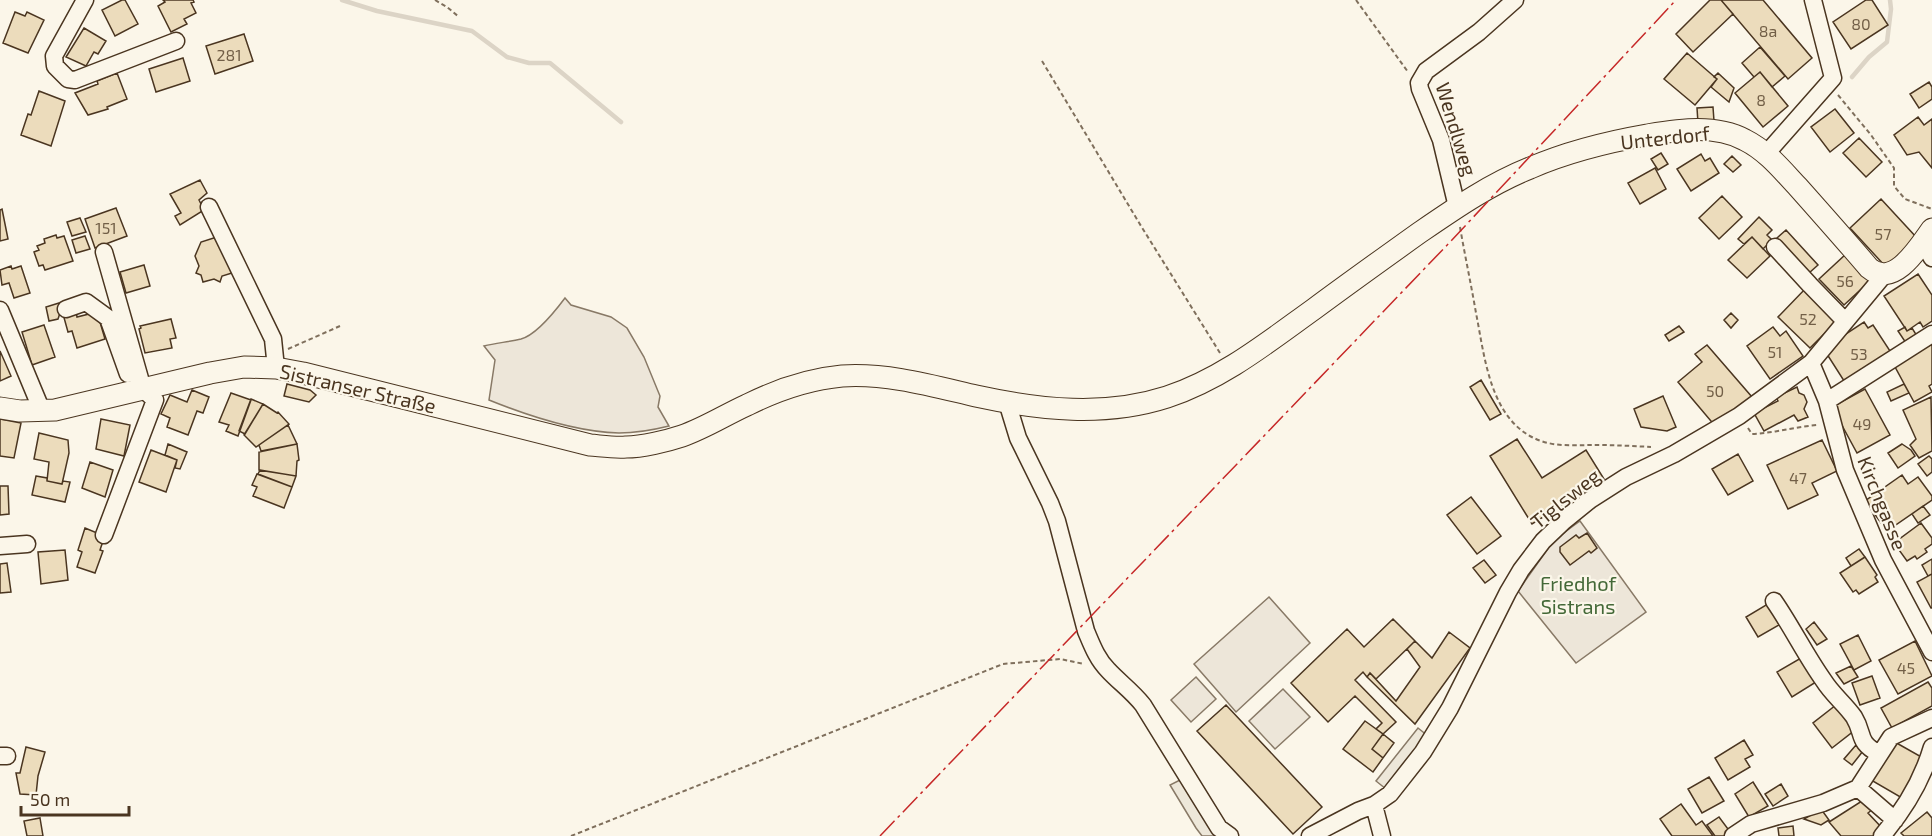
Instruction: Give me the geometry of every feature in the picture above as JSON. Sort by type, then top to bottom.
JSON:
[{"type":"main road","name":"Unterdorf","points":[[1007,402],[1078,410],[1125,407],[1183,391],[1229,368],[1263,346],[1457,207],[1509,178],[1549,160],[1600,145],[1643,136],[1711,130],[1749,142],[1766,154],[1869,268],[1884,275]]},
{"type":"main road","points":[[1884,275],[1896,270],[1929,243]]},
{"type":"main road","name":"Sistranser Straße","points":[[0,408],[42,411],[79,405],[233,369],[257,367],[275,361],[303,373],[591,445],[626,447],[679,437],[769,394],[808,381],[832,377],[892,378],[1007,402]]},
{"type":"street","points":[[85,0],[54,56],[55,66],[68,79],[75,80],[176,42]]},
{"type":"street","name":"Wendlweg","points":[[1457,207],[1441,140],[1419,83],[1426,71],[1479,32],[1515,0]]},
{"type":"street","points":[[1766,154],[1833,78],[1813,0]]},
{"type":"street","points":[[209,207],[273,339],[275,361]]},
{"type":"street","points":[[1775,247],[1845,321]]},
{"type":"street","points":[[104,252],[138,390]]},
{"type":"street","name":"Tiglsweg","points":[[1310,836],[1358,811],[1374,806],[1390,795],[1423,752],[1450,708],[1521,570],[1538,547],[1563,521],[1626,477],[1674,454],[1738,416],[1811,363],[1884,275]]},
{"type":"street","points":[[66,309],[86,302],[108,318],[138,390],[155,400],[104,535]]},
{"type":"street","points":[[0,310],[42,411]]},
{"type":"street","points":[[1827,401],[1932,334]]},
{"type":"street","name":"Kirchgasse","points":[[1811,363],[1827,401],[1845,470],[1878,548],[1932,652]]},
{"type":"street","points":[[1007,402],[1018,438],[1057,521],[1092,646],[1107,669],[1143,705],[1219,828],[1230,836]]},
{"type":"street","points":[[0,546],[27,544]]},
{"type":"street","points":[[1774,601],[1822,680],[1842,700],[1853,716],[1864,741],[1880,754]]},
{"type":"street","points":[[1733,836],[1751,824],[1823,803],[1858,788],[1890,737],[1932,718]]},
{"type":"street","points":[[1883,836],[1907,805],[1916,789],[1926,768],[1932,747]]},
{"type":"street","points":[[1858,788],[1894,820]]},
{"type":"street","points":[[1374,806],[1382,836]]},
{"type":"path","points":[[435,0],[459,17]]},
{"type":"path","points":[[1356,0],[1420,89]]},
{"type":"path","points":[[1042,61],[1229,368]]},
{"type":"path","points":[[1833,78],[1838,96],[1894,168],[1894,186],[1905,199],[1932,209]]},
{"type":"path","points":[[1457,207],[1484,358],[1494,390],[1512,419],[1527,435],[1543,442],[1559,445],[1651,447],[1674,454]]},
{"type":"path","points":[[275,361],[340,326]]},
{"type":"path","points":[[1738,416],[1752,434],[1833,424]]},
{"type":"path","points":[[571,836],[1003,664],[1060,659],[1107,669]]},
{"type":"green space","points":[[565,298],[571,305],[611,317],[627,328],[644,357],[660,396],[658,407],[669,426],[625,433],[587,430],[536,417],[489,400],[495,360],[484,346],[527,337],[545,322]]},
{"type":"green space","name":"Friedhof Sistrans","points":[[1580,521],[1646,612],[1576,663],[1518,591],[1554,540]]},
{"type":"green space","points":[[1269,597],[1310,643],[1236,712],[1194,664]]},
{"type":"green space","points":[[1196,677],[1216,699],[1191,722],[1171,700]]},
{"type":"green space","points":[[1283,689],[1310,717],[1275,749],[1249,721]]},
{"type":"shaded area","points":[[1418,728],[1428,736],[1386,789],[1376,781]]},
{"type":"shaded area","points":[[1184,778],[1225,836],[1202,836],[1196,828],[1170,785]]},
{"type":"building","points":[[125,0],[138,24],[115,36],[102,10]]},
{"type":"building","points":[[163,0],[193,0],[194,2],[191,3],[196,13],[184,19],[187,24],[171,32],[158,6],[165,2]]},
{"type":"building","points":[[1710,0],[1721,0],[1733,14],[1693,52],[1676,34]]},
{"type":"building","points":[[1721,0],[1763,0],[1812,58],[1788,79]]},
{"type":"building","points":[[1866,0],[1872,0],[1888,25],[1851,49],[1833,22]]},
{"type":"building","points":[[15,12],[25,16],[27,12],[44,20],[28,53],[3,43]]},
{"type":"building","points":[[84,28],[106,41],[98,54],[94,52],[86,66],[66,57]]},
{"type":"building","points":[[244,34],[253,61],[215,74],[206,46]]},
{"type":"building","points":[[1760,47],[1785,76],[1772,87],[1760,72],[1754,77],[1742,63]]},
{"type":"building","points":[[1687,53],[1717,79],[1695,105],[1664,79]]},
{"type":"building","points":[[183,58],[190,81],[156,92],[149,69]]},
{"type":"building","points":[[1760,72],[1788,106],[1763,127],[1735,93]]},
{"type":"building","points":[[117,73],[127,99],[107,107],[108,109],[88,115],[75,93]]},
{"type":"building","points":[[1718,73],[1734,88],[1729,102],[1711,87]]},
{"type":"building","points":[[1929,82],[1932,87],[1932,99],[1919,108],[1910,94]]},
{"type":"building","points":[[39,91],[65,101],[51,146],[21,135]]},
{"type":"building","points":[[1713,107],[1714,121],[1698,123],[1697,108]]},
{"type":"building","points":[[1835,109],[1854,133],[1830,152],[1811,127]]},
{"type":"building","points":[[1918,117],[1924,125],[1932,119],[1932,168],[1919,152],[1907,155],[1894,135]]},
{"type":"building","points":[[1859,138],[1882,162],[1866,177],[1843,153]]},
{"type":"building","points":[[1661,153],[1668,164],[1658,170],[1651,159]]},
{"type":"building","points":[[1701,154],[1705,161],[1710,158],[1719,173],[1691,191],[1677,169]]},
{"type":"building","points":[[1732,156],[1741,165],[1733,172],[1724,164]]},
{"type":"building","points":[[1655,168],[1666,189],[1640,204],[1628,183]]},
{"type":"building","points":[[200,180],[207,193],[199,200],[204,210],[180,225],[175,216],[181,213],[170,194]]},
{"type":"building","points":[[1722,196],[1742,217],[1719,239],[1699,218]]},
{"type":"building","points":[[1881,199],[1917,238],[1886,267],[1850,228]]},
{"type":"building","points":[[116,208],[127,236],[95,248],[85,219]]},
{"type":"building","points":[[2,209],[8,239],[0,241],[0,210]]},
{"type":"building","points":[[1759,217],[1772,230],[1767,235],[1772,240],[1763,249],[1752,237],[1744,244],[1738,239]]},
{"type":"building","points":[[80,218],[86,232],[72,236],[67,222]]},
{"type":"building","points":[[1786,230],[1818,265],[1809,273],[1777,238]]},
{"type":"building","points":[[56,235],[57,238],[64,236],[73,261],[45,270],[43,265],[39,266],[34,252],[39,250],[37,246],[45,243],[44,239]]},
{"type":"building","points":[[85,236],[90,249],[76,253],[72,240]]},
{"type":"building","points":[[220,236],[232,273],[222,276],[220,282],[214,279],[203,282],[201,275],[196,273],[199,266],[195,256],[201,242]]},
{"type":"building","points":[[1752,237],[1770,256],[1747,278],[1728,260]]},
{"type":"building","points":[[1846,254],[1871,280],[1844,305],[1819,279]]},
{"type":"building","points":[[144,265],[150,286],[126,293],[120,272]]},
{"type":"building","points":[[11,266],[12,269],[21,266],[30,293],[14,298],[9,283],[2,285],[0,270]]},
{"type":"building","points":[[1918,274],[1932,295],[1932,321],[1923,327],[1920,322],[1907,331],[1884,296]]},
{"type":"building","points":[[1806,288],[1838,320],[1810,348],[1778,317]]},
{"type":"building","points":[[59,303],[61,310],[58,319],[49,321],[46,307]]},
{"type":"building","points":[[76,310],[77,317],[97,312],[105,339],[77,348],[72,331],[68,332],[63,314]]},
{"type":"building","points":[[1731,313],[1738,320],[1731,328],[1724,320]]},
{"type":"building","points":[[171,319],[176,338],[170,339],[172,348],[145,353],[140,326]]},
{"type":"building","points":[[1864,322],[1868,328],[1873,325],[1892,354],[1846,384],[1825,351],[1832,343]]},
{"type":"building","points":[[44,325],[55,357],[32,365],[22,332]]},
{"type":"building","points":[[1679,326],[1684,332],[1669,341],[1665,335]]},
{"type":"building","points":[[1773,327],[1780,336],[1786,331],[1803,356],[1770,379],[1747,346]]},
{"type":"building","points":[[1905,327],[1907,331],[1912,328],[1917,336],[1906,343],[1898,331]]},
{"type":"building","points":[[1932,344],[1932,384],[1929,386],[1932,392],[1914,402],[1894,365]]},
{"type":"building","points":[[1707,345],[1752,397],[1716,427],[1678,382],[1702,362],[1695,354]]},
{"type":"building","points":[[0,351],[11,376],[0,381]]},
{"type":"building","points":[[1481,380],[1501,414],[1490,420],[1470,387]]},
{"type":"building","points":[[287,384],[310,390],[316,395],[309,402],[284,396]]},
{"type":"building","points":[[1904,384],[1909,393],[1891,401],[1887,392]]},
{"type":"building","points":[[1797,387],[1807,402],[1804,409],[1808,417],[1798,421],[1794,415],[1764,431],[1754,413],[1778,401],[1776,397]]},
{"type":"building","points":[[1865,389],[1890,435],[1857,453],[1832,407]]},
{"type":"building","points":[[192,390],[209,397],[203,413],[197,411],[188,435],[167,427],[170,418],[161,414],[170,395],[187,402]]},
{"type":"building","points":[[231,393],[251,400],[238,436],[226,431],[229,425],[219,422]]},
{"type":"building","points":[[1663,396],[1676,427],[1667,431],[1641,427],[1634,409]]},
{"type":"building","points":[[1931,397],[1932,451],[1919,458],[1910,445],[1916,439],[1903,410]]},
{"type":"building","points":[[251,399],[263,404],[245,434],[239,431]]},
{"type":"building","points":[[263,404],[278,412],[289,424],[256,447],[244,435]]},
{"type":"building","points":[[0,419],[21,423],[14,458],[0,456]]},
{"type":"building","points":[[101,419],[130,425],[124,456],[96,449]]},
{"type":"building","points":[[288,425],[297,444],[261,451],[259,445]]},
{"type":"building","points":[[39,433],[68,440],[69,453],[62,484],[47,481],[49,462],[34,459]]},
{"type":"building","points":[[1517,439],[1542,478],[1586,450],[1604,479],[1532,524],[1490,456]]},
{"type":"building","points":[[1822,440],[1837,471],[1812,483],[1818,495],[1788,509],[1767,465]]},
{"type":"building","points":[[168,444],[187,452],[180,469],[175,468],[177,460],[165,455]]},
{"type":"building","points":[[297,444],[299,460],[296,476],[259,470],[259,452]]},
{"type":"building","points":[[1902,444],[1915,456],[1898,468],[1888,453]]},
{"type":"building","points":[[151,450],[177,460],[166,492],[139,482]]},
{"type":"building","points":[[1738,454],[1753,481],[1728,495],[1712,469]]},
{"type":"building","points":[[1929,456],[1932,459],[1932,472],[1927,476],[1918,464]]},
{"type":"building","points":[[90,462],[113,470],[105,497],[82,488]]},
{"type":"building","points":[[260,470],[296,476],[292,487],[258,474]]},
{"type":"building","points":[[257,474],[292,487],[284,508],[253,496],[257,487],[252,485]]},
{"type":"building","points":[[1902,475],[1908,484],[1918,477],[1932,496],[1932,500],[1887,531],[1865,501]]},
{"type":"building","points":[[36,476],[62,484],[63,481],[70,482],[65,502],[32,495]]},
{"type":"building","points":[[0,486],[8,486],[9,514],[0,515]]},
{"type":"building","points":[[1471,497],[1501,536],[1477,554],[1447,515]]},
{"type":"building","points":[[1923,506],[1930,515],[1918,523],[1912,514]]},
{"type":"building","points":[[1921,523],[1932,538],[1932,544],[1925,549],[1927,552],[1917,559],[1915,556],[1907,561],[1894,543]]},
{"type":"building","points":[[85,528],[104,538],[100,550],[103,551],[95,573],[77,567],[82,552],[78,550]]},
{"type":"building","points":[[1587,533],[1597,548],[1570,565],[1560,552],[1560,547],[1576,535],[1579,538]]},
{"type":"building","points":[[1859,549],[1865,557],[1851,566],[1846,558]]},
{"type":"building","points":[[65,550],[68,580],[41,584],[38,552]]},
{"type":"building","points":[[1865,557],[1877,575],[1875,577],[1878,582],[1859,594],[1856,590],[1853,592],[1840,573]]},
{"type":"building","points":[[1932,559],[1932,574],[1928,576],[1922,565]]},
{"type":"building","points":[[1484,560],[1496,575],[1485,583],[1473,568]]},
{"type":"building","points":[[7,563],[11,592],[0,593],[0,564]]},
{"type":"building","points":[[1932,574],[1932,608],[1931,608],[1917,582]]},
{"type":"building","points":[[1771,602],[1779,625],[1758,637],[1746,617]]},
{"type":"building","points":[[1393,619],[1415,641],[1376,679],[1370,673],[1367,677],[1363,672],[1355,680],[1396,722],[1383,734],[1376,729],[1382,723],[1355,696],[1328,722],[1291,683],[1347,629],[1364,647]]},
{"type":"building","points":[[1814,622],[1827,639],[1817,645],[1806,629]]},
{"type":"building","points":[[1449,632],[1470,648],[1415,724],[1367,677],[1370,673],[1396,701],[1420,667],[1407,649],[1415,641],[1432,658]]},
{"type":"building","points":[[1858,635],[1871,661],[1854,670],[1840,644]]},
{"type":"building","points":[[1915,641],[1932,676],[1898,694],[1879,660]]},
{"type":"building","points":[[1801,658],[1816,682],[1792,697],[1777,672]]},
{"type":"building","points":[[1851,666],[1858,677],[1844,684],[1836,673]]},
{"type":"building","points":[[1872,676],[1880,698],[1860,705],[1852,683]]},
{"type":"building","points":[[1928,682],[1932,688],[1932,706],[1892,728],[1881,708]]},
{"type":"building","points":[[1226,705],[1322,807],[1293,834],[1197,731]]},
{"type":"building","points":[[1836,705],[1855,730],[1832,748],[1813,723]]},
{"type":"building","points":[[1365,721],[1383,734],[1372,749],[1383,758],[1373,772],[1343,749]]},
{"type":"building","points":[[1383,734],[1394,743],[1383,758],[1372,749]]},
{"type":"building","points":[[1744,740],[1753,755],[1745,759],[1750,767],[1728,780],[1715,758]]},
{"type":"building","points":[[1893,741],[1925,759],[1902,798],[1871,780]]},
{"type":"building","points":[[1856,745],[1863,751],[1852,765],[1844,759]]},
{"type":"building","points":[[26,747],[45,752],[38,776],[36,795],[20,794],[16,773],[20,773]]},
{"type":"building","points":[[1709,777],[1724,801],[1702,813],[1688,789]]},
{"type":"building","points":[[1753,782],[1768,806],[1749,817],[1735,794]]},
{"type":"building","points":[[1781,784],[1788,796],[1773,806],[1765,794]]},
{"type":"building","points":[[1865,799],[1873,809],[1868,813],[1883,829],[1875,836],[1841,836],[1829,822]]},
{"type":"building","points":[[1681,804],[1696,825],[1702,821],[1713,836],[1672,836],[1660,819]]},
{"type":"building","points":[[1821,809],[1829,820],[1821,825],[1804,819]]},
{"type":"building","points":[[1927,812],[1932,818],[1932,836],[1904,836],[1901,833]]},
{"type":"building","points":[[1719,817],[1731,833],[1727,836],[1715,836],[1707,825]]},
{"type":"building","points":[[40,818],[43,836],[27,836],[24,821]]},
{"type":"building","points":[[1793,826],[1794,836],[1779,836],[1778,828]]},
{"type":"waterway","points":[[342,0],[377,11],[472,31],[507,57],[529,63],[550,63],[621,122]]},
{"type":"waterway","points":[[1852,77],[1869,57],[1887,42],[1890,0]]},
{"type":"power","points":[[880,836],[1451,241],[1676,0]]}]
